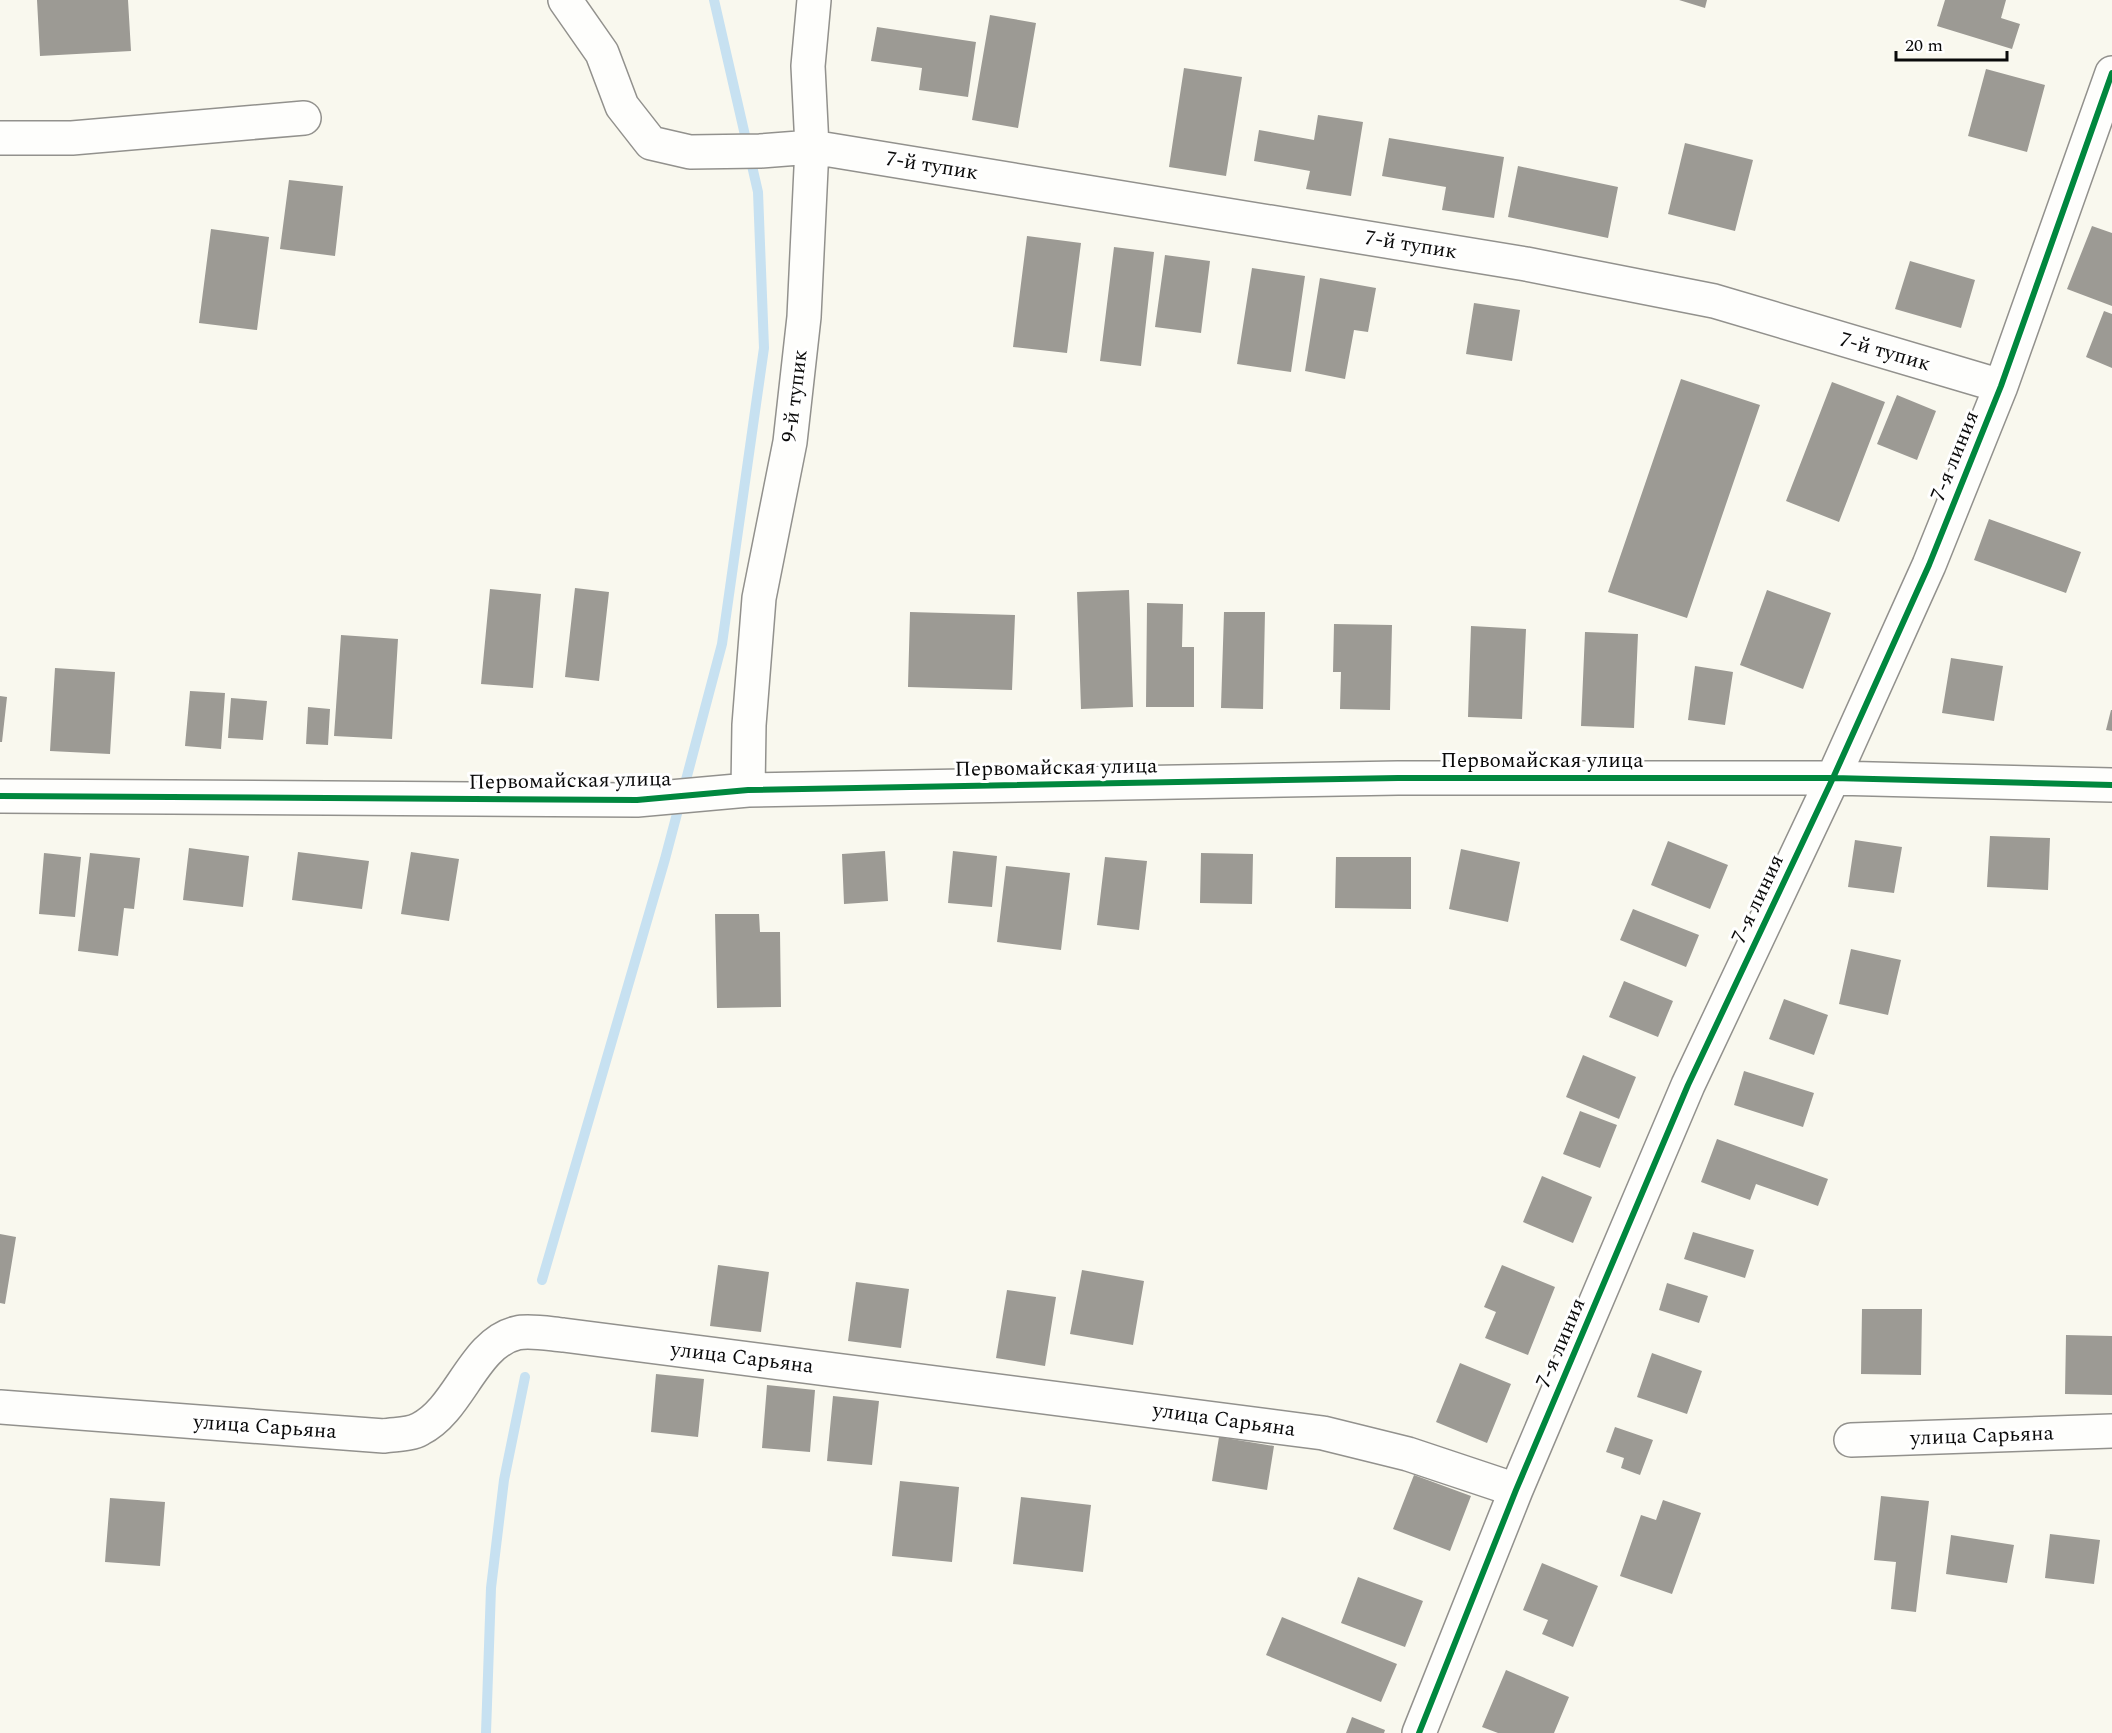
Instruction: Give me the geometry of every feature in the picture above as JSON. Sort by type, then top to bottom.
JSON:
[{"type":"street","name":"7-й тупик","points":[[565,0],[602,53],[622,106],[651,144],[690,152],[760,151],[812,147],[1526,264],[1703,299],[2001,386]]},
{"type":"street","name":"9-й тупик","points":[[748,790],[749,725],[759,598],[790,442],[804,317],[812,147],[808,66],[814,0]]},
{"type":"street","name":"7-я линия","points":[[1419,1733],[1516,1490],[1688,1085],[1833,778],[1929,565],[2001,386],[2112,73]]},
{"type":"street","points":[[0,138],[72,138],[304,118]]},
{"type":"street","name":"Первомайская улица","points":[[0,796],[637,800],[748,790],[1398,778],[1833,778],[2112,785]]},
{"type":"street","name":"улица Сарьяна","points":[[0,1407],[384,1436],[418,1431],[438,1417],[496,1342],[518,1333],[563,1335],[1323,1433],[1408,1454],[1516,1490]]},
{"type":"street","name":"улица Сарьяна","points":[[1851,1440],[2112,1431]]},
{"type":"building","points":[[37,0],[128,0],[131,51],[40,56]]},
{"type":"building","points":[[1679,0],[1707,0],[1705,8]]},
{"type":"building","points":[[1945,0],[2006,0],[2001,18],[2020,24],[2012,49],[1937,26]]},
{"type":"building","points":[[990,15],[1036,23],[1018,128],[972,120]]},
{"type":"building","points":[[877,27],[976,42],[968,97],[919,90],[922,68],[871,61]]},
{"type":"building","points":[[1184,68],[1242,77],[1226,176],[1169,167]]},
{"type":"building","points":[[1986,69],[2045,85],[2027,152],[1968,136]]},
{"type":"building","points":[[1318,115],[1363,122],[1351,196],[1306,189],[1310,171],[1254,161],[1259,130],[1314,140]]},
{"type":"building","points":[[1389,138],[1504,157],[1494,218],[1442,210],[1446,187],[1382,176]]},
{"type":"building","points":[[1685,143],[1753,160],[1735,231],[1668,214]]},
{"type":"building","points":[[1518,166],[1618,187],[1608,238],[1508,217]]},
{"type":"building","points":[[289,180],[343,186],[335,256],[280,249]]},
{"type":"building","points":[[2092,226],[2112,233],[2112,306],[2067,289]]},
{"type":"building","points":[[211,229],[269,237],[257,330],[199,323]]},
{"type":"building","points":[[1027,236],[1081,243],[1067,353],[1013,347]]},
{"type":"building","points":[[1114,247],[1154,252],[1141,366],[1100,361]]},
{"type":"building","points":[[1165,255],[1210,261],[1201,333],[1155,327]]},
{"type":"building","points":[[1910,261],[1975,280],[1961,328],[1895,309]]},
{"type":"building","points":[[1252,268],[1305,276],[1291,372],[1237,364]]},
{"type":"building","points":[[1320,278],[1376,288],[1368,332],[1354,330],[1345,379],[1305,371]]},
{"type":"building","points":[[1474,303],[1520,310],[1512,361],[1466,354]]},
{"type":"building","points":[[2104,311],[2112,314],[2112,368],[2086,357]]},
{"type":"building","points":[[1681,379],[1760,405],[1687,618],[1608,592]]},
{"type":"building","points":[[1832,382],[1885,402],[1839,522],[1786,501]]},
{"type":"building","points":[[1897,395],[1936,411],[1917,460],[1877,444]]},
{"type":"building","points":[[1989,519],[2081,552],[2066,593],[1974,560]]},
{"type":"building","points":[[575,588],[609,592],[599,681],[565,677]]},
{"type":"building","points":[[490,589],[541,594],[533,688],[481,684]]},
{"type":"building","points":[[1129,590],[1133,707],[1081,709],[1077,592]]},
{"type":"building","points":[[1767,590],[1831,613],[1803,689],[1740,665]]},
{"type":"building","points":[[1147,603],[1183,604],[1182,647],[1194,647],[1194,707],[1146,707]]},
{"type":"building","points":[[910,612],[1015,615],[1012,690],[908,687]]},
{"type":"building","points":[[1224,612],[1265,612],[1263,709],[1221,708]]},
{"type":"building","points":[[1334,624],[1392,625],[1390,710],[1340,709],[1341,672],[1333,672]]},
{"type":"building","points":[[1471,626],[1526,629],[1522,719],[1468,717]]},
{"type":"building","points":[[1585,632],[1638,634],[1634,728],[1581,726]]},
{"type":"building","points":[[341,635],[398,639],[392,739],[334,736]]},
{"type":"building","points":[[1951,658],[2003,666],[1994,721],[1942,713]]},
{"type":"building","points":[[1695,666],[1733,672],[1725,725],[1688,720]]},
{"type":"building","points":[[55,668],[115,672],[110,754],[50,751]]},
{"type":"building","points":[[190,691],[225,693],[221,749],[185,746]]},
{"type":"building","points":[[0,696],[7,697],[2,742],[0,742]]},
{"type":"building","points":[[231,698],[267,701],[263,740],[228,738]]},
{"type":"building","points":[[308,707],[330,709],[328,745],[306,744]]},
{"type":"building","points":[[2112,710],[2112,731],[2106,730]]},
{"type":"building","points":[[1990,836],[2050,838],[2048,890],[1987,887]]},
{"type":"building","points":[[1855,840],[1902,847],[1894,893],[1848,887]]},
{"type":"building","points":[[1668,841],[1728,865],[1710,909],[1651,885]]},
{"type":"building","points":[[189,848],[249,856],[243,907],[183,900]]},
{"type":"building","points":[[1461,849],[1520,862],[1508,922],[1449,909]]},
{"type":"building","points":[[885,851],[888,901],[844,904],[842,854]]},
{"type":"building","points":[[953,851],[997,856],[992,907],[948,903]]},
{"type":"building","points":[[298,852],[369,861],[362,909],[292,900]]},
{"type":"building","points":[[411,852],[459,859],[449,921],[401,914]]},
{"type":"building","points":[[44,853],[81,857],[75,917],[39,914]]},
{"type":"building","points":[[90,853],[140,858],[134,909],[124,908],[118,956],[78,951]]},
{"type":"building","points":[[1201,853],[1253,854],[1252,904],[1200,903]]},
{"type":"building","points":[[1105,857],[1147,861],[1139,930],[1097,925]]},
{"type":"building","points":[[1336,857],[1411,857],[1411,909],[1335,908]]},
{"type":"building","points":[[1006,866],[1070,873],[1061,950],[997,942]]},
{"type":"building","points":[[1633,909],[1699,935],[1686,967],[1620,940]]},
{"type":"building","points":[[715,914],[759,914],[760,932],[780,932],[781,1007],[717,1008]]},
{"type":"building","points":[[1851,949],[1901,960],[1888,1015],[1839,1004]]},
{"type":"building","points":[[1624,981],[1673,1001],[1658,1037],[1609,1017]]},
{"type":"building","points":[[1784,999],[1828,1015],[1814,1055],[1769,1039]]},
{"type":"building","points":[[1583,1055],[1636,1077],[1619,1119],[1566,1097]]},
{"type":"building","points":[[1744,1071],[1814,1093],[1803,1127],[1734,1105]]},
{"type":"building","points":[[1580,1111],[1617,1125],[1600,1168],[1563,1154]]},
{"type":"building","points":[[1717,1139],[1828,1179],[1818,1206],[1756,1184],[1750,1200],[1701,1182]]},
{"type":"building","points":[[1542,1176],[1592,1197],[1573,1243],[1523,1222]]},
{"type":"building","points":[[1693,1232],[1754,1250],[1745,1278],[1684,1259]]},
{"type":"building","points":[[0,1234],[16,1237],[5,1304],[0,1303]]},
{"type":"building","points":[[718,1265],[769,1272],[761,1332],[710,1326]]},
{"type":"building","points":[[1502,1265],[1555,1287],[1528,1355],[1485,1338],[1496,1312],[1484,1307]]},
{"type":"building","points":[[1082,1270],[1144,1281],[1133,1345],[1070,1334]]},
{"type":"building","points":[[856,1282],[909,1289],[901,1348],[848,1341]]},
{"type":"building","points":[[1667,1283],[1708,1296],[1699,1323],[1659,1310]]},
{"type":"building","points":[[1007,1290],[1056,1297],[1045,1366],[996,1358]]},
{"type":"building","points":[[1862,1309],[1922,1309],[1921,1375],[1861,1374]]},
{"type":"building","points":[[2066,1335],[2112,1336],[2112,1395],[2065,1394]]},
{"type":"building","points":[[1652,1353],[1702,1371],[1687,1414],[1637,1397]]},
{"type":"building","points":[[1460,1363],[1511,1384],[1487,1443],[1436,1422]]},
{"type":"building","points":[[656,1374],[704,1379],[698,1437],[651,1432]]},
{"type":"building","points":[[767,1385],[815,1390],[810,1452],[762,1448]]},
{"type":"building","points":[[833,1396],[879,1401],[872,1465],[827,1461]]},
{"type":"building","points":[[1615,1427],[1653,1440],[1640,1475],[1621,1468],[1624,1458],[1606,1452]]},
{"type":"building","points":[[1219,1437],[1274,1446],[1267,1490],[1212,1481]]},
{"type":"building","points":[[1414,1475],[1471,1496],[1450,1551],[1393,1529]]},
{"type":"building","points":[[900,1481],[959,1487],[952,1562],[892,1556]]},
{"type":"building","points":[[1881,1496],[1929,1501],[1916,1612],[1891,1609],[1896,1562],[1874,1560]]},
{"type":"building","points":[[1021,1497],[1091,1505],[1083,1572],[1013,1564]]},
{"type":"building","points":[[110,1498],[165,1502],[160,1566],[105,1562]]},
{"type":"building","points":[[1663,1500],[1701,1513],[1672,1594],[1620,1576],[1641,1515],[1656,1520]]},
{"type":"building","points":[[2050,1534],[2100,1540],[2094,1584],[2045,1578]]},
{"type":"building","points":[[1951,1535],[2014,1545],[2007,1583],[1946,1574]]},
{"type":"building","points":[[1542,1563],[1598,1586],[1573,1647],[1542,1634],[1548,1620],[1523,1610]]},
{"type":"building","points":[[1358,1577],[1423,1601],[1405,1647],[1341,1623]]},
{"type":"building","points":[[1282,1617],[1397,1664],[1381,1702],[1266,1655]]},
{"type":"building","points":[[1506,1670],[1569,1697],[1554,1733],[1498,1733],[1482,1727]]},
{"type":"building","points":[[1352,1717],[1385,1730],[1384,1733],[1346,1733]]},
{"type":"waterway","points":[[542,1280],[665,859],[722,644],[764,348],[758,192],[714,0]]},
{"type":"waterway","points":[[486,1733],[491,1588],[504,1480],[525,1377]]},
{"type":"cycle path","points":[[1419,1733],[1516,1490],[1688,1085],[1833,778],[1929,565],[2001,386],[2112,73]]},
{"type":"cycle path","points":[[0,796],[637,800],[748,790],[1398,778],[1833,778],[2112,785]]}]
